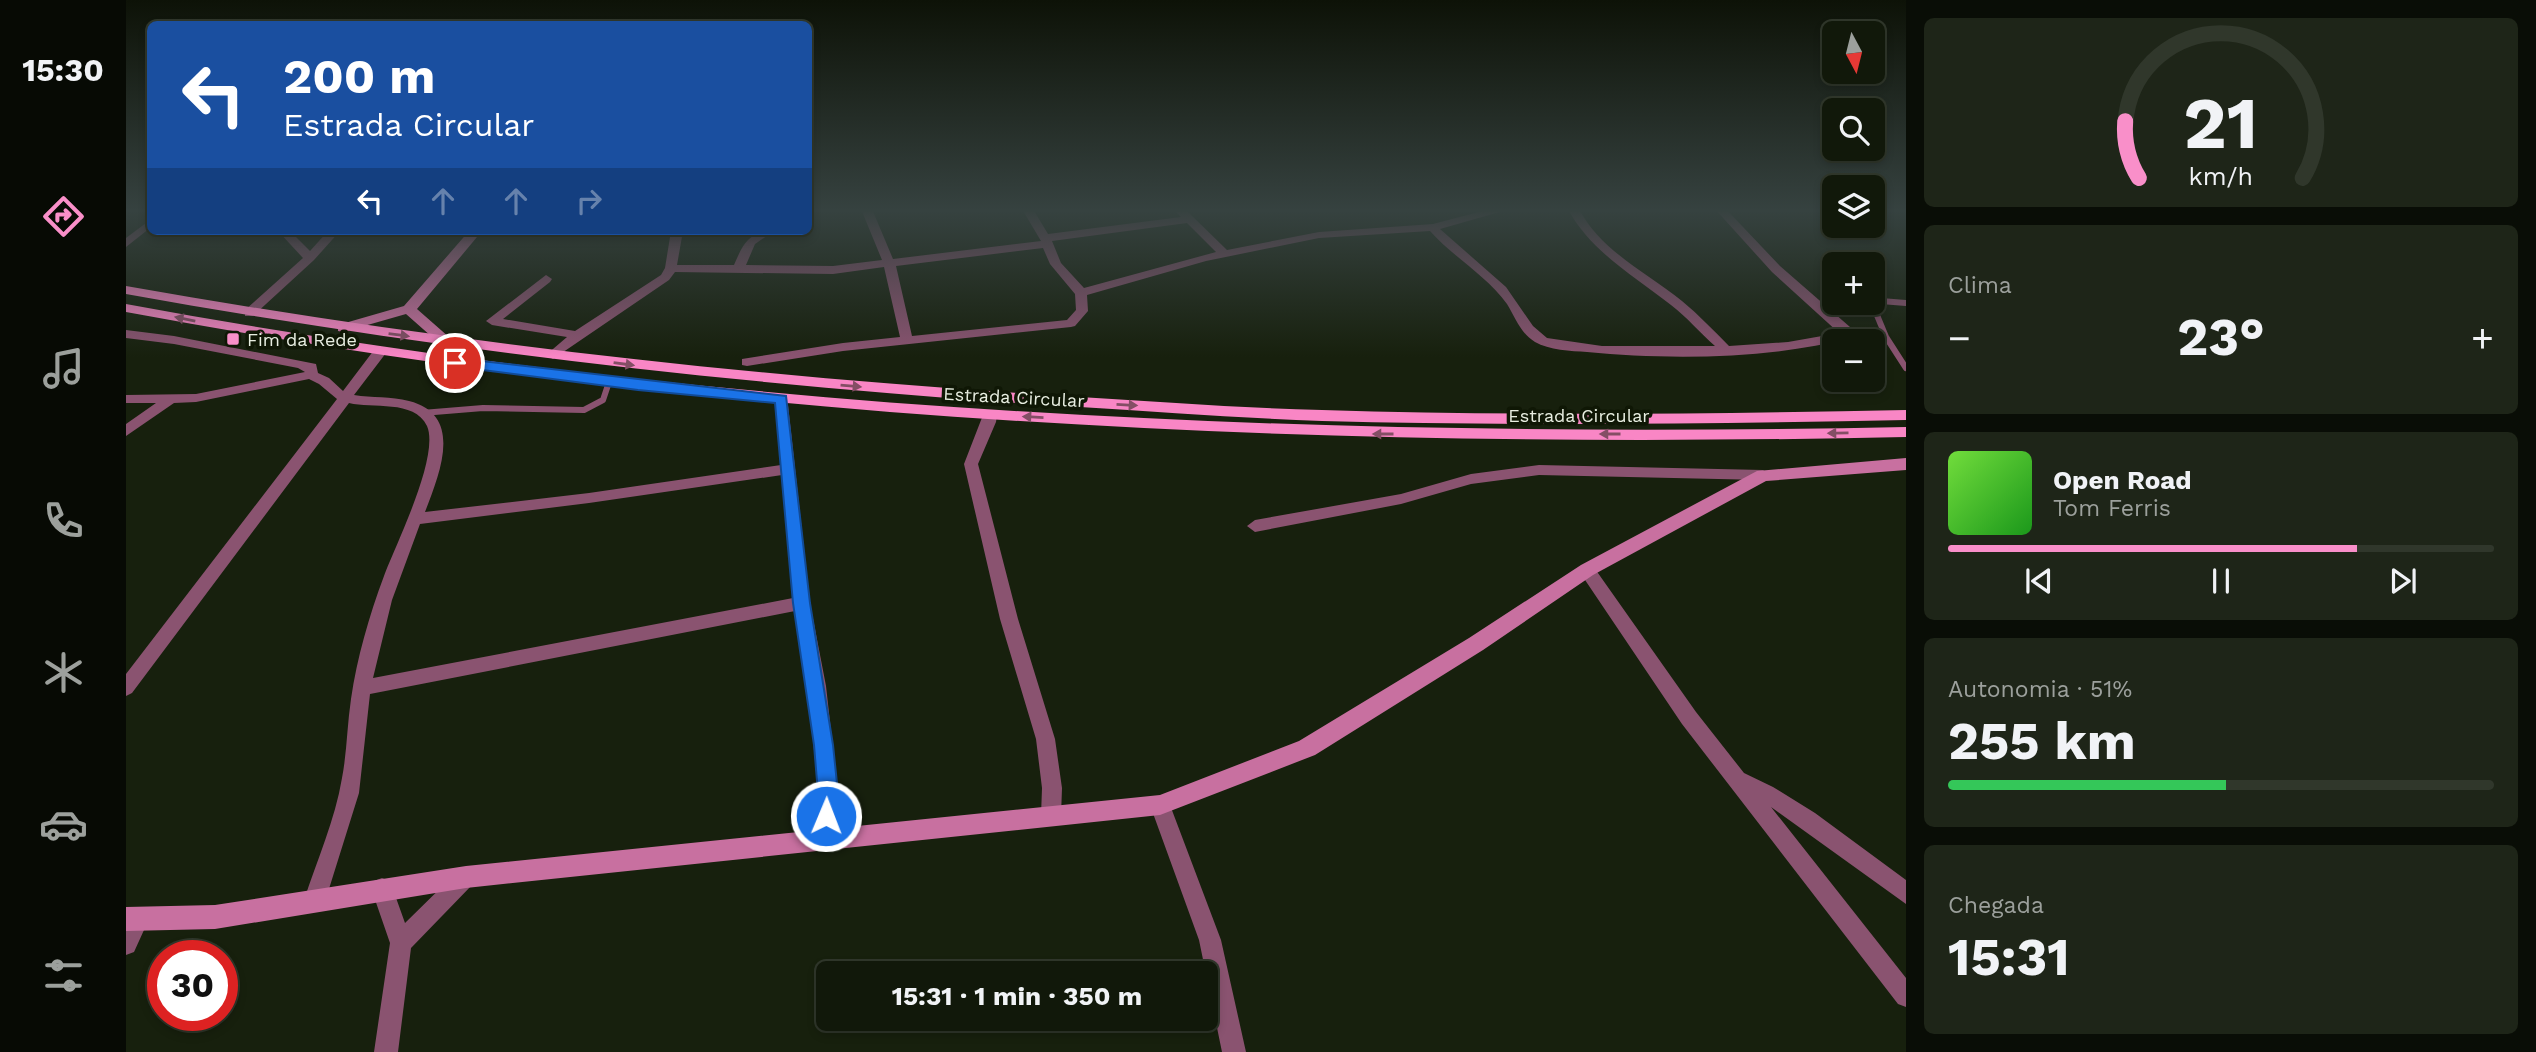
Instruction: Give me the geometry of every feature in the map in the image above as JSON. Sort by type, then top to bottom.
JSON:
[{"type":"main road","name":"Estrada Circular","points":[[126,290],[343,328],[642,367],[947,395],[1346,416],[1724,419],[1906,415]]},
{"type":"main road","name":"Estrada Circular","points":[[126,308],[379,353],[609,382],[990,415],[1350,433],[1906,432]]},
{"type":"street","points":[[249,313],[310,258]]},
{"type":"street","points":[[343,328],[410,309],[452,258]]},
{"type":"street","points":[[553,355],[578,335],[665,277],[671,268],[673,258]]},
{"type":"street","points":[[738,270],[743,258]]},
{"type":"street","points":[[889,258],[907,341]]},
{"type":"street","points":[[671,268],[797,272],[891,265],[936,258]]},
{"type":"street","points":[[747,362],[1071,323],[1082,311],[1082,293],[1053,258]]},
{"type":"street","points":[[1082,293],[1210,258]]},
{"type":"street","points":[[1463,258],[1486,275],[1509,298],[1533,334],[1541,340],[1575,348],[1623,351],[1725,349],[1781,345],[1846,335],[1845,330],[1767,258]]},
{"type":"street","points":[[1618,258],[1679,305],[1725,349]]},
{"type":"street","points":[[546,279],[492,321],[506,326],[578,335]]},
{"type":"street","points":[[410,309],[445,341]]},
{"type":"street","points":[[126,334],[298,363],[311,367],[312,376]]},
{"type":"street","points":[[126,688],[379,353]]},
{"type":"street","points":[[126,399],[167,401],[320,376],[345,397],[394,402],[432,420],[438,440],[414,519],[383,597],[362,688],[350,791],[315,900]]},
{"type":"street","points":[[782,399],[802,603],[817,686],[828,793],[823,840]]},
{"type":"street","points":[[126,431],[167,401]]},
{"type":"street","points":[[990,415],[988,433],[975,450],[971,464],[1000,568],[1009,620],[1048,738],[1054,789],[1051,816]]},
{"type":"street","points":[[1255,526],[1401,499],[1471,480],[1539,470],[1763,475],[1906,464]]},
{"type":"street","points":[[414,519],[589,498],[789,469]]},
{"type":"street","points":[[126,944],[132,919],[215,917],[382,888],[466,877],[1160,805],[1307,748],[1476,644],[1587,570],[1763,475]]},
{"type":"street","points":[[1587,570],[1689,718],[1906,996]]},
{"type":"street","points":[[362,688],[802,603]]},
{"type":"street","points":[[1739,780],[1774,797],[1906,893]]},
{"type":"street","points":[[1160,805],[1210,940],[1234,1052]]},
{"type":"street","points":[[401,943],[466,877]]},
{"type":"street","points":[[382,888],[401,943],[386,1052]]},
{"type":"lane","points":[[1906,303],[1881,301],[1874,308],[1886,337],[1906,368]]},
{"type":"lane","points":[[422,413],[483,408],[584,410],[603,400],[609,382]]},
{"type":"place","name":"Fim da Rede","points":[[233,339]]},
{"type":"route","points":[[455,363],[638,386],[782,399],[802,603],[817,686],[828,793],[826,816]]}]
